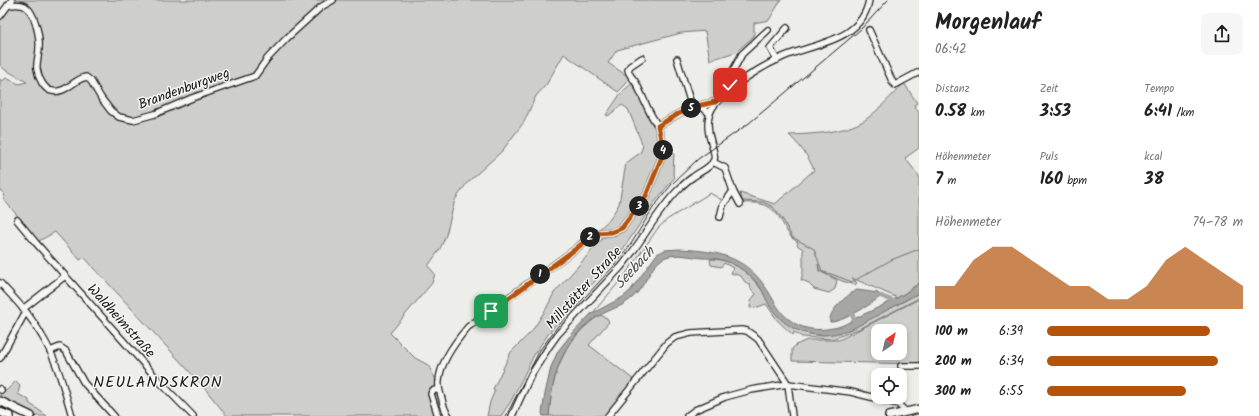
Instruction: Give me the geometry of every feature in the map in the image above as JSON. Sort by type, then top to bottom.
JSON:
[{"type":"main road","points":[[0,401],[31,416]]},
{"type":"main road","points":[[889,416],[919,409]]},
{"type":"main road","points":[[0,412],[10,416]]},
{"type":"street","points":[[0,16],[12,0]]},
{"type":"street","name":"Brandenburgweg","points":[[8,5],[18,4],[26,7],[32,12],[38,34],[39,47],[37,69],[44,86],[49,90],[57,91],[67,88],[81,78],[86,77],[91,81],[101,98],[116,116],[123,119],[133,120],[155,114],[192,98],[255,76],[270,56],[287,38],[321,7],[333,0]]},
{"type":"street","points":[[740,204],[734,194],[725,168],[713,162],[714,152],[708,130],[709,113],[715,102],[758,70],[777,60],[834,40],[849,32],[864,15],[869,0]]},
{"type":"street","points":[[777,60],[770,48],[788,28]]},
{"type":"street","points":[[732,88],[729,78],[742,54],[768,30]]},
{"type":"street","points":[[869,30],[893,83],[895,84],[919,72]]},
{"type":"street","points":[[450,416],[444,406],[439,390],[438,380],[455,342],[468,327],[590,237],[597,233],[619,230],[625,225],[649,192],[653,176],[663,154],[663,147],[658,126],[650,115],[628,70],[630,66],[642,58]]},
{"type":"street","points":[[677,59],[692,107]]},
{"type":"street","points":[[658,126],[692,107],[715,102]]},
{"type":"street","points":[[692,107],[703,108],[709,113]]},
{"type":"street","name":"Millstätter Straße","points":[[512,416],[540,360],[558,334],[621,267],[671,198],[690,179],[713,162]]},
{"type":"street","points":[[720,217],[725,203],[734,194]]},
{"type":"street","name":"Waldheimstraße","points":[[17,220],[36,244],[160,382],[193,416]]},
{"type":"street","points":[[0,358],[25,311],[65,276]]},
{"type":"street","points":[[0,283],[25,311],[43,336],[50,351],[72,416]]},
{"type":"street","points":[[608,416],[667,343],[675,337],[691,333],[742,330],[747,331],[758,339],[788,384],[792,416]]},
{"type":"street","points":[[50,351],[60,347],[66,351],[84,383],[114,416]]},
{"type":"street","points":[[901,366],[919,366]]},
{"type":"street","points":[[687,416],[695,410],[725,397],[751,390],[788,384],[851,392],[898,404],[906,412]]},
{"type":"street","points":[[438,416],[431,394],[432,391],[439,390]]},
{"type":"shaded area","points":[[11,0],[781,0],[769,20],[754,23],[754,36],[736,52],[710,60],[705,31],[681,33],[617,50],[608,63],[629,77],[626,84],[618,92],[564,54],[546,85],[536,96],[524,122],[502,151],[467,183],[455,200],[446,235],[440,249],[428,266],[435,274],[432,283],[390,333],[415,358],[428,365],[437,382],[439,399],[447,416],[227,416],[201,384],[84,257],[80,260],[55,232],[37,241],[4,200],[5,195],[0,190],[0,79],[2,81],[6,78],[19,84],[27,82],[4,69],[0,65],[0,15]]},
{"type":"shaded area","points":[[904,83],[917,103],[914,105],[919,113],[919,148],[905,158],[919,176],[919,283],[898,298],[852,278],[857,283],[855,285],[842,281],[820,271],[818,264],[819,271],[837,280],[835,289],[829,293],[814,289],[807,282],[801,280],[803,272],[803,249],[797,245],[798,242],[793,239],[780,219],[772,210],[757,203],[743,203],[740,193],[775,204],[814,170],[803,151],[789,135],[828,132],[848,128],[857,124],[875,112]]},
{"type":"shaded area","points":[[630,85],[635,85],[649,119],[655,127],[661,147],[661,153],[649,178],[646,192],[621,225],[608,231],[597,231],[610,219],[619,204],[626,163],[640,153],[643,146],[628,109],[622,105],[608,116],[606,115],[621,93]]},
{"type":"shaded area","points":[[664,153],[674,153],[673,175],[675,177],[654,203],[615,261],[571,306],[549,333],[535,353],[511,401],[501,416],[487,416],[490,402],[495,390],[493,389],[511,352],[532,331],[554,293],[603,238],[620,230],[637,210]]},
{"type":"shaded area","name":"Seebach","points":[[679,249],[706,251],[730,258],[740,263],[759,279],[786,317],[805,328],[828,329],[843,325],[897,298],[919,283],[919,293],[854,328],[830,334],[808,334],[788,325],[779,318],[771,308],[758,285],[748,274],[733,264],[713,258],[679,255],[666,257],[657,263],[641,288],[632,298],[622,305],[595,318],[583,327],[574,338],[560,361],[550,402],[549,416],[543,416],[542,413],[545,394],[551,367],[558,351],[569,337],[591,314],[623,297],[630,291],[657,254],[665,250]]},
{"type":"shaded area","points":[[710,259],[731,263],[740,268],[748,274],[767,297],[783,321],[820,336],[893,307],[919,293],[919,298],[863,327],[838,337],[831,339],[802,337],[794,332],[793,335],[778,321],[766,304],[750,308],[751,300],[756,294],[751,289],[750,285],[745,282],[741,276],[731,273],[733,268],[724,263],[721,267],[711,265]]},
{"type":"shaded area","points":[[857,290],[878,293],[881,296],[871,304],[849,316],[830,322],[830,318],[835,308],[844,299]]},
{"type":"shaded area","points":[[919,299],[919,364],[792,361],[792,349],[796,345],[807,340],[839,340]]},
{"type":"shaded area","points":[[600,315],[607,318],[609,322],[589,345],[634,380],[605,416],[549,416],[553,386],[562,359],[568,347],[587,325]]},
{"type":"shaded area","points":[[16,381],[20,385],[18,394],[29,400],[29,403],[47,416],[35,416],[0,399],[0,394],[4,390],[6,391]]},
{"type":"waterway","points":[[591,315],[625,275],[658,228],[668,219],[710,193],[720,199],[725,200]]},
{"type":"waterway","points":[[742,201],[763,202],[773,207],[783,220],[792,237],[814,249],[822,271],[852,282],[891,260],[919,249]]},
{"type":"waterway","points":[[881,296],[896,302]]},
{"type":"waterway","name":"Seebach","points":[[852,314],[855,322]]},
{"type":"railway","points":[[506,416],[540,350],[557,327],[614,266],[631,244],[653,208],[672,184],[698,159],[748,124],[861,29],[888,0]]},
{"type":"district","name":"NEULANDSKRON","points":[[158,382]]},
{"type":"route","points":[[491,311],[590,237],[597,233],[606,234],[619,230],[624,226],[649,192],[653,176],[661,160],[663,147],[658,126],[692,107],[715,102],[732,88],[730,85]]}]
